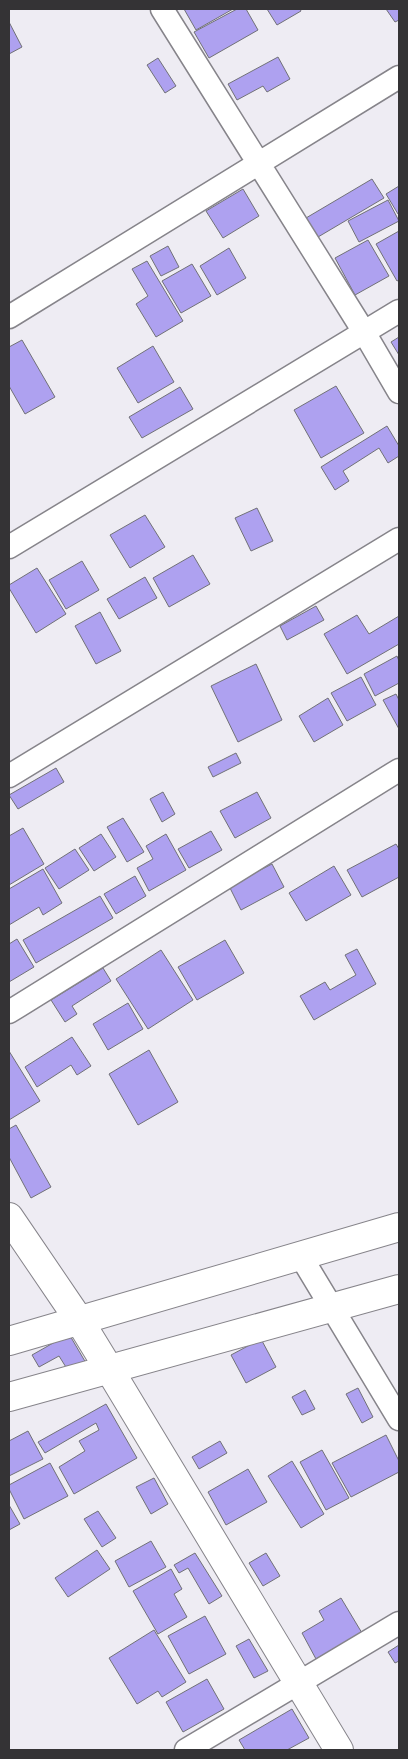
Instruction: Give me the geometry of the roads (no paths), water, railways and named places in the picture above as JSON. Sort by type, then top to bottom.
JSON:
[{"type":"main road","points":[[9,1217],[79,1320],[340,1750]]},
{"type":"main road","points":[[9,1341],[399,1226]]},
{"type":"main road","points":[[9,1397],[399,1289]]},
{"type":"street","points":[[162,9],[260,163],[399,392]]},
{"type":"street","points":[[9,317],[399,77]]},
{"type":"street","points":[[9,547],[399,311]]},
{"type":"street","points":[[9,776],[399,539]]},
{"type":"street","points":[[9,1012],[399,770]]},
{"type":"street","points":[[300,1255],[399,1419]]},
{"type":"street","points":[[186,1750],[399,1623]]}]
